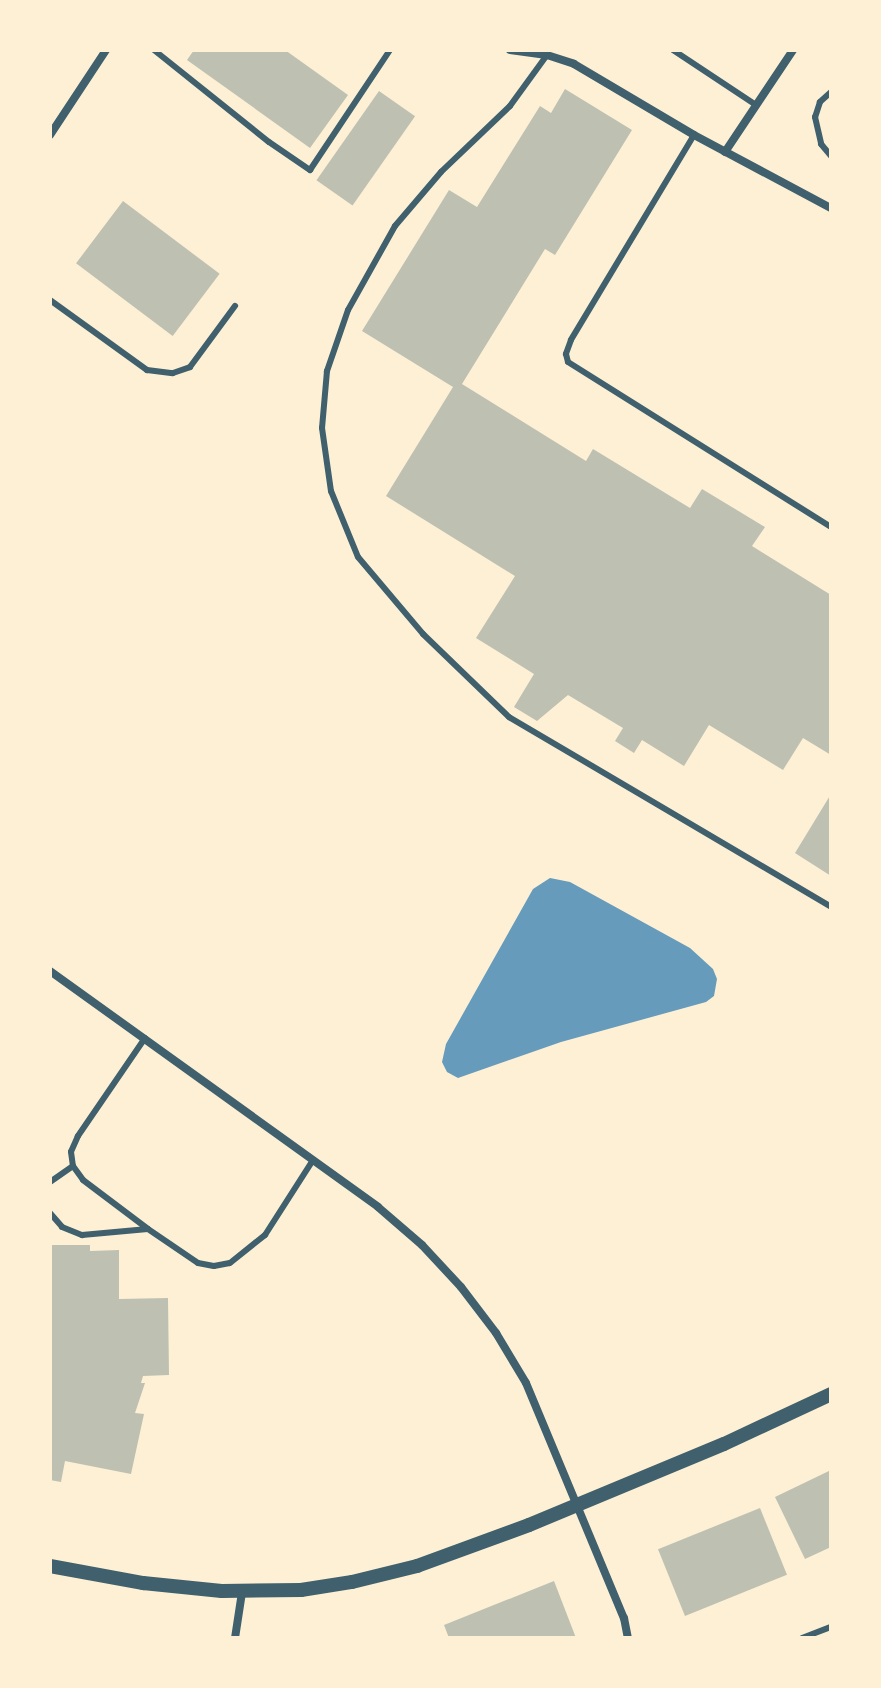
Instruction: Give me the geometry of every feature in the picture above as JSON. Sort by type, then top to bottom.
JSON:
[{"type":"street","points":[[50,135],[106,50]]},
{"type":"street","points":[[510,50],[547,55],[574,64],[694,135],[831,208]]},
{"type":"street","points":[[725,152],[793,50]]},
{"type":"street","points":[[50,971],[407,1231],[448,1272],[485,1317],[526,1383],[624,1618],[628,1638]]},
{"type":"street","points":[[50,1566],[143,1583],[242,1592],[301,1590],[391,1572],[578,1505],[831,1394]]},
{"type":"street","points":[[235,1638],[242,1592]]},
{"type":"lane","points":[[154,50],[269,142],[310,170],[390,50]]},
{"type":"lane","points":[[673,50],[756,105]]},
{"type":"lane","points":[[547,55],[510,106],[441,172],[395,226],[348,310],[327,371],[322,428],[331,491],[358,557],[423,634],[509,717],[831,907]]},
{"type":"lane","points":[[830,91],[820,102],[816,130],[831,156]]},
{"type":"lane","points":[[694,135],[571,340],[566,354],[568,362],[831,527]]},
{"type":"lane","points":[[50,300],[147,370],[173,373],[190,367],[235,306]]},
{"type":"lane","points":[[145,1038],[78,1136],[71,1152],[73,1166],[83,1180],[148,1229],[198,1263],[214,1266],[230,1263],[265,1235],[313,1160]]},
{"type":"lane","points":[[50,1182],[73,1166]]},
{"type":"lane","points":[[50,1213],[62,1227],[82,1235],[148,1229]]},
{"type":"lane","points":[[802,1638],[831,1627]]},
{"type":"water","points":[[550,878],[570,882],[690,948],[713,969],[717,979],[714,996],[706,1002],[561,1042],[458,1078],[447,1072],[442,1062],[446,1044],[533,889]]},
{"type":"building","points":[[194,50],[285,50],[348,95],[310,148],[187,60]]},
{"type":"building","points":[[565,89],[632,130],[555,255],[545,249],[462,384],[586,461],[593,449],[690,508],[702,489],[765,527],[752,546],[831,595],[831,755],[803,738],[783,770],[709,725],[684,766],[642,740],[634,753],[615,741],[623,728],[568,695],[537,721],[514,707],[534,674],[476,638],[515,576],[386,496],[453,387],[362,331],[449,190],[477,207],[540,106],[551,113]]},
{"type":"building","points":[[379,91],[415,116],[353,206],[316,180]]},
{"type":"building","points":[[123,201],[220,274],[173,336],[76,263]]},
{"type":"building","points":[[831,794],[831,876],[795,853]]},
{"type":"building","points":[[50,1245],[90,1245],[90,1251],[119,1250],[119,1299],[168,1298],[169,1375],[143,1376],[141,1383],[145,1383],[135,1413],[144,1414],[131,1474],[65,1461],[61,1482],[50,1480]]},
{"type":"building","points":[[831,1470],[831,1547],[805,1559],[775,1497]]},
{"type":"building","points":[[760,1508],[787,1575],[685,1616],[658,1549]]},
{"type":"building","points":[[554,1581],[576,1638],[449,1638],[444,1625]]}]
